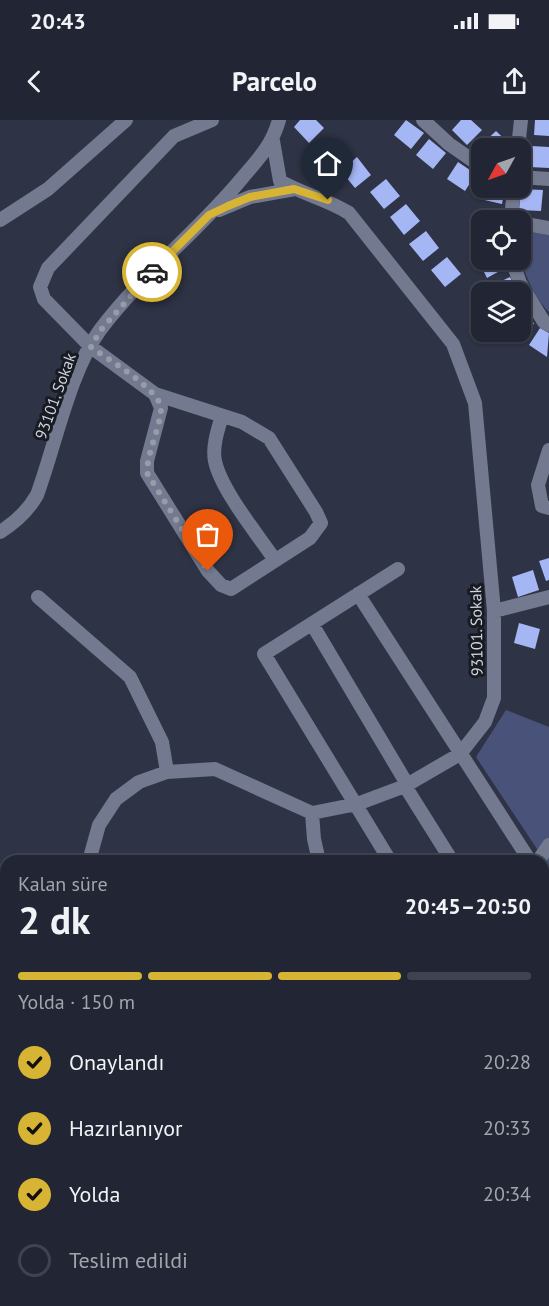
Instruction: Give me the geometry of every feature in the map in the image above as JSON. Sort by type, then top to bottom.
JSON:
[{"type":"street","points":[[0,220],[48,189],[126,120]]},
{"type":"street","points":[[155,394],[161,408],[147,461],[147,473],[208,571],[221,585],[231,589],[310,538],[321,523],[269,438],[242,422],[155,394],[91,347],[44,299],[40,286],[48,268],[174,136],[212,120]]},
{"type":"street","name":"93101. Sokak","points":[[0,532],[22,516],[37,495],[69,398],[100,331],[152,271],[209,215],[273,141],[279,120]]},
{"type":"street","points":[[423,120],[449,144],[471,159]]},
{"type":"street","points":[[519,138],[521,120]]},
{"type":"street","name":"93101. Sokak","points":[[273,141],[280,181],[294,189],[328,200],[349,213],[453,344],[475,403],[494,611],[494,698],[486,722],[460,754],[406,785],[357,804],[312,813]]},
{"type":"street","points":[[531,178],[549,179]]},
{"type":"street","points":[[209,215],[250,197],[294,189]]},
{"type":"street","points":[[531,225],[549,228]]},
{"type":"street","points":[[515,270],[520,283],[549,325]]},
{"type":"street","points":[[222,416],[216,434],[214,461],[226,486],[275,560]]},
{"type":"street","points":[[549,450],[538,485],[542,506],[549,508]]},
{"type":"street","points":[[387,855],[264,654],[398,569]]},
{"type":"street","points":[[358,594],[526,855]]},
{"type":"street","points":[[38,597],[130,677],[162,742],[167,772]]},
{"type":"street","points":[[494,611],[549,597]]},
{"type":"street","points":[[312,624],[448,855]]},
{"type":"street","points":[[91,855],[99,825],[116,799],[139,782],[167,772],[215,769],[312,813],[318,855]]},
{"type":"shaded area","points":[[531,232],[549,235],[549,312],[536,296],[525,270],[531,270]]},
{"type":"shaded area","points":[[506,710],[549,727],[549,855],[541,855],[476,757]]},
{"type":"building","points":[[300,120],[316,120],[324,128],[309,143],[294,127]]},
{"type":"building","points":[[406,120],[424,133],[411,149],[394,135]]},
{"type":"building","points":[[461,120],[471,120],[482,130],[471,138],[467,145],[452,130]]},
{"type":"building","points":[[535,120],[549,120],[549,136],[534,135]]},
{"type":"building","points":[[496,131],[503,138],[488,138]]},
{"type":"building","points":[[429,139],[446,153],[433,169],[416,155]]},
{"type":"building","points":[[321,142],[335,159],[319,172],[305,155]]},
{"type":"building","points":[[531,146],[549,147],[549,168],[531,167]]},
{"type":"building","points":[[357,157],[371,175],[355,188],[341,171]]},
{"type":"building","points":[[458,162],[471,171],[471,182],[465,191],[447,179]]},
{"type":"building","points":[[386,179],[400,196],[384,209],[370,192]]},
{"type":"building","points":[[531,189],[543,190],[541,211],[519,210],[520,198],[531,198]]},
{"type":"building","points":[[480,198],[503,198],[502,204]]},
{"type":"building","points":[[406,204],[420,221],[404,235],[390,217]]},
{"type":"building","points":[[426,231],[439,248],[423,261],[409,244]]},
{"type":"building","points":[[447,257],[461,274],[445,287],[431,270]]},
{"type":"building","points":[[483,270],[501,270],[487,278]]},
{"type":"building","points":[[510,277],[512,282],[499,282]]},
{"type":"building","points":[[540,328],[549,333],[547,357],[529,345]]},
{"type":"building","points":[[549,558],[549,580],[546,581],[539,561]]},
{"type":"building","points":[[533,570],[539,590],[518,597],[512,577]]},
{"type":"building","points":[[519,623],[540,629],[535,649],[514,643]]},
{"type":"way so far","points":[[152,272],[100,331],[91,347],[155,394],[161,408],[147,461],[147,473],[208,571]]},
{"type":"route","points":[[152,272],[209,215],[228,206],[250,197],[294,189],[328,200]]}]
